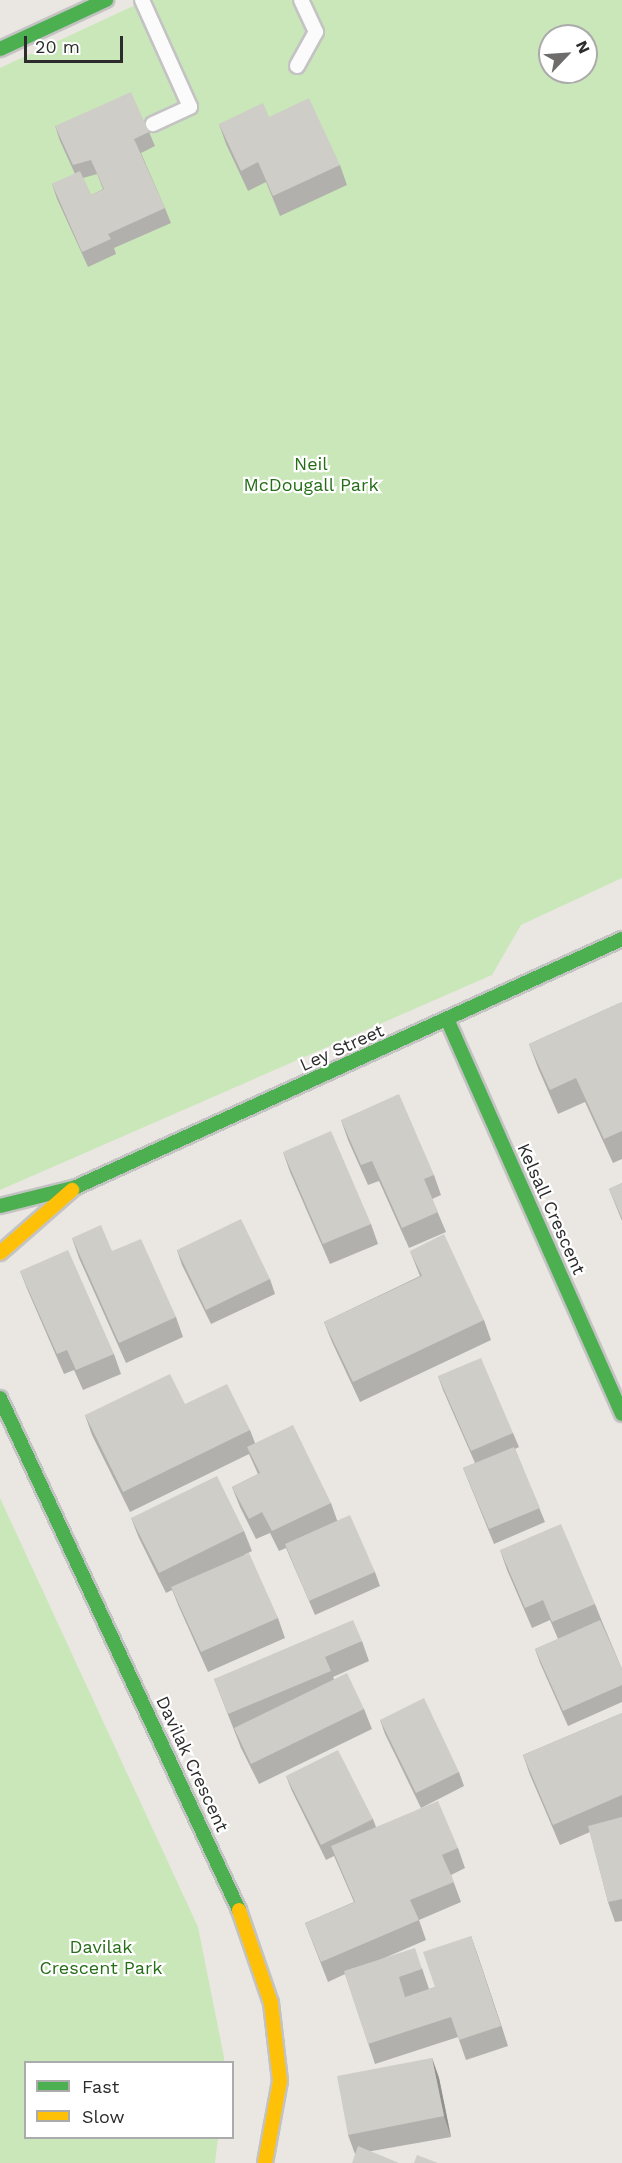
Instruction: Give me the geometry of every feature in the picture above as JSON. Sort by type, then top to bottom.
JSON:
[{"type":"street","points":[[0,49],[106,0]]},
{"type":"street","name":"Ley Street","points":[[0,1206],[76,1187],[622,939]]},
{"type":"street","name":"Kelsall Crescent","points":[[447,1019],[622,1414]]},
{"type":"street","name":"Ley Street","points":[[0,1253],[76,1187]]},
{"type":"street","name":"Davilak Crescent","points":[[2,1400],[248,1929],[272,2003],[280,2081],[265,2163]]},
{"type":"lane","points":[[142,0],[190,107],[153,124]]},
{"type":"lane","points":[[297,66],[316,32],[301,0]]},
{"type":"green space","name":"Neil McDougall Park","points":[[146,0],[622,0],[622,878],[521,925],[492,975],[0,1190],[0,68]]},
{"type":"green space","name":"Davilak Crescent Park","points":[[0,1498],[198,1927],[224,2061],[24,2061],[24,2139],[218,2139],[215,2163],[0,2163]]},
{"type":"building","points":[[131,92],[149,132],[134,139],[165,208],[108,234],[111,239],[82,252],[52,184],[80,171],[91,195],[104,189],[91,160],[73,165],[55,126]]},
{"type":"building","points":[[309,98],[340,165],[273,196],[258,162],[241,171],[219,124],[263,103],[269,117]]},
{"type":"building","points":[[622,1002],[622,1131],[604,1139],[576,1078],[550,1090],[529,1044]]},
{"type":"building","points":[[399,1094],[434,1175],[424,1179],[438,1212],[402,1228],[372,1161],[361,1165],[341,1120]]},
{"type":"building","points":[[331,1131],[371,1224],[323,1244],[283,1152]]},
{"type":"building","points":[[622,1183],[622,1218],[609,1189]]},
{"type":"building","points":[[241,1219],[270,1279],[206,1310],[177,1250]]},
{"type":"building","points":[[101,1225],[112,1251],[141,1239],[176,1317],[119,1343],[72,1238]]},
{"type":"building","points":[[444,1234],[484,1320],[353,1382],[324,1322],[422,1276],[410,1251]]},
{"type":"building","points":[[68,1250],[114,1354],[76,1370],[67,1350],[57,1354],[20,1271]]},
{"type":"building","points":[[481,1358],[513,1433],[471,1451],[438,1376]]},
{"type":"building","points":[[170,1374],[185,1404],[227,1384],[250,1430],[123,1492],[85,1415]]},
{"type":"building","points":[[293,1425],[331,1503],[272,1531],[262,1512],[249,1519],[232,1487],[260,1473],[247,1447]]},
{"type":"building","points":[[514,1447],[540,1508],[489,1529],[463,1468]]},
{"type":"building","points":[[217,1476],[244,1531],[159,1573],[131,1518]]},
{"type":"building","points":[[350,1515],[375,1572],[309,1601],[285,1544]]},
{"type":"building","points":[[561,1524],[595,1604],[552,1622],[543,1600],[525,1608],[500,1550]]},
{"type":"building","points":[[249,1553],[278,1618],[201,1652],[171,1587]]},
{"type":"building","points":[[353,1620],[362,1641],[325,1657],[331,1671],[228,1714],[214,1679]]},
{"type":"building","points":[[600,1620],[622,1669],[622,1685],[563,1711],[535,1649]]},
{"type":"building","points":[[347,1673],[364,1709],[251,1764],[234,1728]]},
{"type":"building","points":[[424,1698],[459,1772],[416,1793],[380,1720]]},
{"type":"building","points":[[622,1713],[622,1795],[553,1825],[523,1755]]},
{"type":"building","points":[[338,1750],[373,1819],[321,1845],[286,1776]]},
{"type":"building","points":[[438,1801],[458,1848],[442,1855],[454,1882],[410,1900],[419,1920],[321,1962],[305,1923],[355,1902],[331,1846]]},
{"type":"building","points":[[622,1817],[622,1899],[608,1902],[588,1826]]},
{"type":"building","points":[[471,1936],[501,2026],[459,2040],[451,2017],[368,2044],[344,1971],[415,1948],[422,1969],[399,1977],[405,1997],[435,1987],[423,1952]]},
{"type":"building","points":[[432,2058],[444,2116],[348,2135],[337,2076]]},
{"type":"building","points":[[358,2146],[399,2163],[352,2163]]},
{"type":"building","points":[[417,2155],[438,2163],[414,2163]]},
{"type":"traffic: fast","points":[[0,49],[106,0]]},
{"type":"traffic: fast","points":[[0,1206],[76,1187],[622,939]]},
{"type":"traffic: fast","points":[[447,1019],[622,1414]]},
{"type":"traffic: fast","points":[[0,1398],[239,1910]]},
{"type":"traffic: slow","points":[[0,1253],[72,1190]]},
{"type":"traffic: slow","points":[[239,1910],[271,2003],[280,2081],[265,2163]]}]
